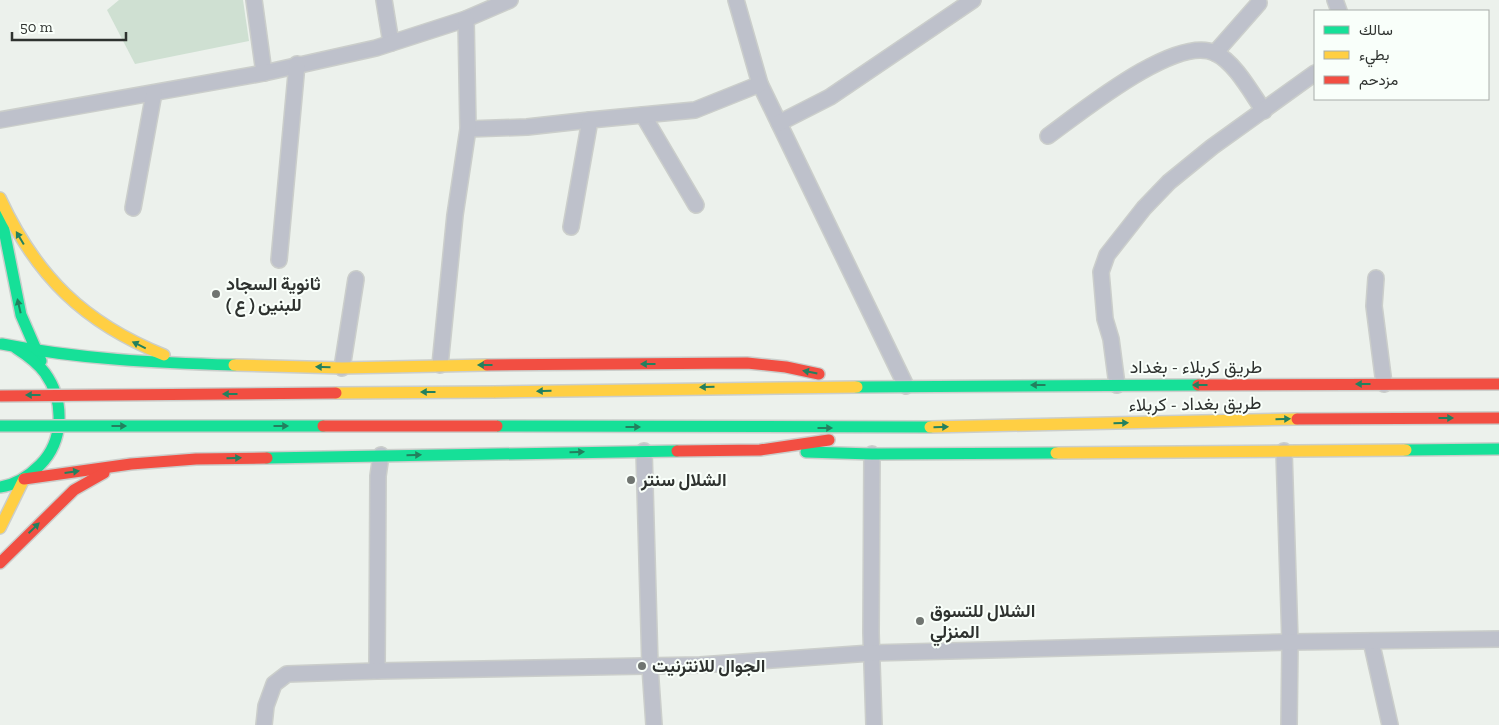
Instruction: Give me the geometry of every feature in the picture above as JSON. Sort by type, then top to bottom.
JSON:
[{"type":"main road","points":[[0,198],[13,226],[38,264],[80,306],[127,339],[152,351],[176,359],[202,364]]},
{"type":"main road","points":[[0,208],[22,315],[57,396],[60,412],[59,428],[55,443],[47,457],[37,469],[24,479],[0,488]]},
{"type":"main road","points":[[1,344],[37,351],[114,359],[202,364],[342,368],[440,365],[747,363],[899,386]]},
{"type":"main road","points":[[1,344],[17,349],[31,357],[51,381]]},
{"type":"main road","name":"طريق كربلاء - بغداد","points":[[899,386],[1102,390],[1117,385],[1499,384]]},
{"type":"main road","points":[[1161,385],[1154,393],[1154,404],[1155,414],[1162,422]]},
{"type":"main road","points":[[0,396],[494,392],[756,386],[899,386]]},
{"type":"main road","points":[[1092,423],[1101,416],[1103,411]]},
{"type":"main road","name":"طريق بغداد - كربلاء","points":[[892,428],[1092,423],[1499,418]]},
{"type":"main road","points":[[0,426],[892,428]]},
{"type":"main road","points":[[760,450],[804,446],[892,428]]},
{"type":"main road","points":[[24,479],[131,464],[196,459],[381,455],[760,450],[872,454],[1499,449]]},
{"type":"main road","points":[[0,564],[74,490],[105,473],[131,464]]},
{"type":"main road","points":[[0,528],[24,479]]},
{"type":"street","points":[[254,0],[264,73]]},
{"type":"street","points":[[384,0],[391,43]]},
{"type":"street","points":[[0,120],[264,73],[297,64],[376,48],[466,19],[508,0]]},
{"type":"street","points":[[736,0],[760,84],[899,386]]},
{"type":"street","points":[[779,123],[830,97],[973,0]]},
{"type":"street","points":[[1215,53],[1259,3]]},
{"type":"street","points":[[440,365],[455,214],[468,129],[466,19]]},
{"type":"street","points":[[1048,136],[1136,74],[1176,54],[1196,50],[1215,53],[1232,66],[1264,111]]},
{"type":"street","points":[[279,260],[297,64]]},
{"type":"street","points":[[1117,385],[1111,339],[1105,319],[1101,272],[1107,255],[1144,208],[1169,182],[1212,147],[1314,74]]},
{"type":"street","points":[[468,129],[527,127],[695,110],[760,84]]},
{"type":"street","points":[[133,208],[154,93]]},
{"type":"street","points":[[643,115],[696,205]]},
{"type":"street","points":[[571,227],[590,120]]},
{"type":"street","points":[[1376,278],[1374,306],[1384,384]]},
{"type":"street","points":[[342,368],[356,279]]},
{"type":"street","points":[[644,451],[650,667],[654,725]]},
{"type":"street","points":[[1284,451],[1290,642],[1289,725]]},
{"type":"street","points":[[872,454],[871,653],[874,725]]},
{"type":"street","points":[[377,671],[378,476],[381,455]]},
{"type":"street","points":[[264,725],[266,706],[274,684],[287,674],[650,667],[776,661],[871,653],[1460,638],[1499,639]]},
{"type":"street","points":[[1371,641],[1390,725]]},
{"type":"green space","points":[[119,0],[243,0],[249,41],[135,64],[107,10]]},
{"type":"traffic: fast","points":[[1,215],[21,315],[41,361]]},
{"type":"traffic: fast","points":[[2,344],[59,353],[117,359],[234,365]]},
{"type":"traffic: fast","points":[[0,487],[22,479],[40,465],[54,444],[59,421],[59,408],[52,384],[39,365],[16,348]]},
{"type":"traffic: fast","points":[[857,387],[1198,385]]},
{"type":"traffic: fast","points":[[0,426],[323,426]]},
{"type":"traffic: fast","points":[[497,426],[930,427]]},
{"type":"traffic: fast","points":[[1406,450],[1499,449]]},
{"type":"traffic: fast","points":[[267,458],[677,451]]},
{"type":"traffic: fast","points":[[806,452],[872,454],[1056,453]]},
{"type":"traffic: slow","points":[[0,198],[14,226],[30,251],[47,274],[66,294],[86,312],[110,328],[164,355]]},
{"type":"traffic: slow","points":[[234,365],[342,368],[487,365]]},
{"type":"traffic: slow","points":[[494,392],[857,387]]},
{"type":"traffic: slow","points":[[336,393],[494,392]]},
{"type":"traffic: slow","points":[[930,427],[1297,419]]},
{"type":"traffic: slow","points":[[1056,453],[1406,450]]},
{"type":"traffic: slow","points":[[0,528],[24,479]]},
{"type":"traffic: jam","points":[[487,365],[747,363],[786,367],[819,374]]},
{"type":"traffic: jam","points":[[1198,385],[1499,384]]},
{"type":"traffic: jam","points":[[0,396],[336,393]]},
{"type":"traffic: jam","points":[[1297,419],[1499,418]]},
{"type":"traffic: jam","points":[[323,426],[497,426]]},
{"type":"traffic: jam","points":[[677,451],[760,450],[829,440]]},
{"type":"traffic: jam","points":[[24,479],[131,464],[196,459],[267,458]]},
{"type":"traffic: jam","points":[[0,563],[74,490],[104,473]]},
{"type":"place","name":"ثانوية السجاد ( ع ) للبنين","points":[[216,294]]},
{"type":"place","name":"الشلال سنتر","points":[[631,480]]},
{"type":"place","name":"الشلال للتسوق المنزلي","points":[[920,621]]},
{"type":"place","name":"الجوال للانترنيت","points":[[642,666]]}]
